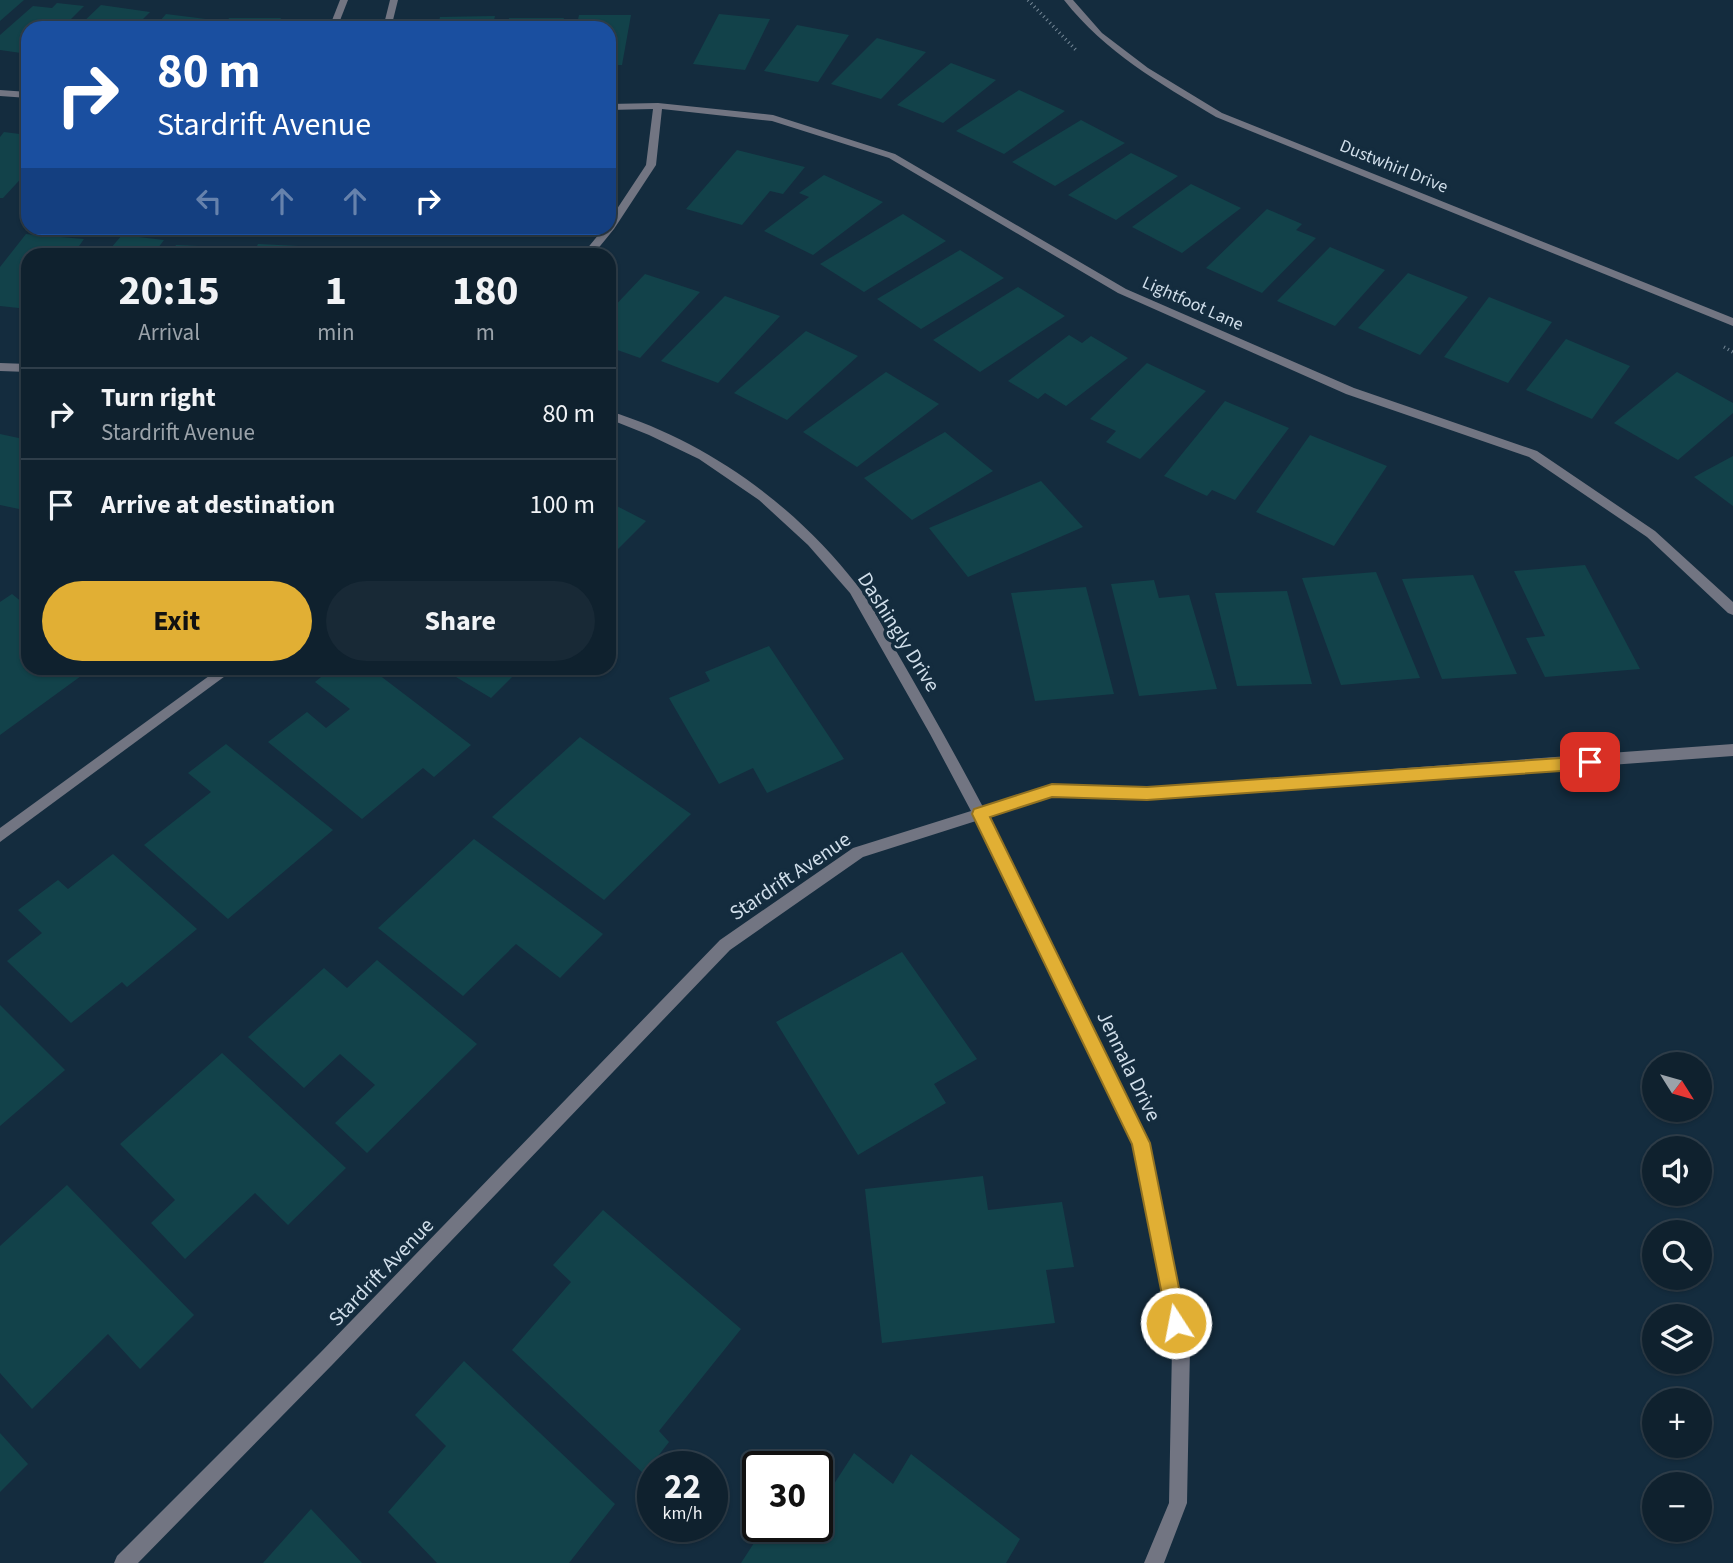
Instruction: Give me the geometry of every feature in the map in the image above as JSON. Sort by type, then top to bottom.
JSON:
[{"type":"street","points":[[336,21],[344,0]]},
{"type":"street","points":[[389,21],[394,0]]},
{"type":"street","name":"Dustwhirl Drive","points":[[1068,0],[1099,35],[1145,70],[1219,115],[1733,322]]},
{"type":"street","points":[[0,93],[21,94]]},
{"type":"street","points":[[616,218],[651,165],[658,106]]},
{"type":"street","name":"Lightfoot Lane","points":[[616,107],[658,106],[773,118],[892,156],[1122,291],[1350,391],[1533,454],[1651,534],[1733,610]]},
{"type":"street","points":[[0,367],[21,368]]},
{"type":"street","name":"Dashingly Drive","points":[[616,418],[703,456],[763,497],[812,542],[853,590],[935,730],[980,814]]},
{"type":"street","points":[[0,836],[220,675]]},
{"type":"street","name":"Stardrift Avenue","points":[[124,1563],[327,1358],[725,945],[858,852],[1052,791],[1147,793],[1733,750]]},
{"type":"street","name":"Jennala Drive","points":[[980,814],[1141,1143],[1181,1348],[1178,1503],[1154,1563]]},
{"type":"building","points":[[0,0],[24,0],[0,21]]},
{"type":"building","points":[[57,3],[84,6],[69,21],[21,21],[21,53],[0,50],[0,35],[33,6],[52,8]]},
{"type":"building","points":[[101,5],[150,12],[141,21],[84,21]]},
{"type":"building","points":[[166,14],[214,20],[213,21],[160,21]]},
{"type":"building","points":[[719,14],[770,19],[745,70],[693,64]]},
{"type":"building","points":[[579,15],[631,15],[622,65],[616,65],[616,21],[578,21]]},
{"type":"building","points":[[495,16],[494,21],[439,21],[440,17]]},
{"type":"building","points":[[229,18],[281,18],[280,21],[228,21]]},
{"type":"building","points":[[509,18],[564,18],[563,21],[508,21]]},
{"type":"building","points":[[797,25],[849,35],[818,82],[764,71]]},
{"type":"building","points":[[877,38],[926,52],[881,99],[831,84]]},
{"type":"building","points":[[951,63],[996,80],[943,123],[897,105]]},
{"type":"building","points":[[1019,90],[1065,111],[1004,154],[956,131]]},
{"type":"building","points":[[1081,120],[1125,143],[1055,186],[1012,162]]},
{"type":"building","points":[[4,132],[21,134],[21,179],[3,198],[0,198],[0,137]]},
{"type":"building","points":[[737,150],[805,167],[783,194],[770,191],[742,225],[686,209]]},
{"type":"building","points":[[1131,153],[1178,176],[1116,220],[1068,195]]},
{"type":"building","points":[[824,175],[883,202],[813,255],[764,231],[809,197],[799,193]]},
{"type":"building","points":[[1191,184],[1241,208],[1182,253],[1132,227]]},
{"type":"building","points":[[1267,209],[1302,224],[1296,230],[1316,238],[1262,293],[1206,268]]},
{"type":"building","points":[[903,214],[946,241],[864,292],[820,264]]},
{"type":"building","points":[[25,235],[84,239],[78,248],[21,248],[21,308],[0,306],[0,267]]},
{"type":"building","points":[[122,235],[164,240],[158,248],[111,248]]},
{"type":"building","points":[[258,244],[320,247],[319,248],[256,248]]},
{"type":"building","points":[[176,245],[222,247],[221,248],[174,248]]},
{"type":"building","points":[[1330,247],[1385,270],[1335,326],[1277,301]]},
{"type":"building","points":[[960,250],[1004,278],[921,329],[877,299]]},
{"type":"building","points":[[1408,273],[1468,297],[1420,355],[1358,328]]},
{"type":"building","points":[[645,274],[700,292],[640,358],[616,349],[616,305]]},
{"type":"building","points":[[1018,287],[1065,316],[980,372],[933,340]]},
{"type":"building","points":[[725,296],[780,316],[718,383],[661,361]]},
{"type":"building","points":[[1489,297],[1552,322],[1508,383],[1444,357]]},
{"type":"building","points":[[806,331],[858,356],[787,420],[734,393]]},
{"type":"building","points":[[1069,335],[1082,343],[1091,336],[1128,358],[1066,406],[1045,393],[1038,399],[1008,381]]},
{"type":"building","points":[[1566,339],[1630,366],[1592,419],[1526,390]]},
{"type":"building","points":[[1147,363],[1206,391],[1140,459],[1106,442],[1116,431],[1090,419]]},
{"type":"building","points":[[886,372],[939,404],[857,467],[803,432]]},
{"type":"building","points":[[1677,372],[1733,403],[1733,413],[1678,460],[1614,423]]},
{"type":"building","points":[[1225,401],[1289,428],[1235,500],[1212,490],[1207,496],[1164,476]]},
{"type":"building","points":[[945,432],[993,471],[912,520],[864,478]]},
{"type":"building","points":[[0,434],[21,438],[21,507],[19,509],[0,505]]},
{"type":"building","points":[[1310,435],[1387,466],[1334,546],[1256,512]]},
{"type":"building","points":[[1733,456],[1733,506],[1694,477]]},
{"type":"building","points":[[1041,481],[1083,527],[968,577],[929,528]]},
{"type":"building","points":[[616,506],[646,521],[616,551]]},
{"type":"building","points":[[1585,565],[1640,669],[1545,677],[1526,638],[1545,636],[1514,571]]},
{"type":"building","points":[[1376,572],[1420,678],[1341,685],[1302,578]]},
{"type":"building","points":[[1473,575],[1517,674],[1442,679],[1402,579]]},
{"type":"building","points":[[1154,580],[1159,598],[1189,595],[1217,689],[1139,696],[1111,584]]},
{"type":"building","points":[[1086,587],[1114,694],[1035,701],[1011,593]]},
{"type":"building","points":[[1287,591],[1312,684],[1237,686],[1215,593]]},
{"type":"building","points":[[12,594],[21,601],[21,675],[82,675],[0,735],[0,602]]},
{"type":"building","points":[[769,646],[844,759],[767,793],[753,768],[719,784],[669,698],[710,681],[705,672]]},
{"type":"building","points":[[324,675],[379,675],[471,745],[434,777],[423,768],[362,819],[268,742],[307,712],[326,728],[350,709],[315,682]]},
{"type":"building","points":[[453,675],[514,675],[491,698]]},
{"type":"building","points":[[580,737],[691,814],[604,900],[492,817]]},
{"type":"building","points":[[226,744],[333,830],[228,919],[144,845],[211,792],[188,773]]},
{"type":"building","points":[[474,839],[603,934],[560,978],[516,944],[463,996],[378,928]]},
{"type":"building","points":[[113,854],[197,929],[127,987],[122,982],[71,1023],[7,961],[42,933],[18,910],[58,880],[68,889]]},
{"type":"building","points":[[902,952],[977,1059],[934,1084],[946,1103],[858,1155],[776,1022]]},
{"type":"building","points":[[377,960],[477,1044],[367,1153],[335,1123],[375,1085],[340,1054],[304,1088],[248,1037],[324,968],[347,988]]},
{"type":"building","points":[[0,1005],[65,1070],[0,1126]]},
{"type":"building","points":[[222,1053],[346,1168],[288,1225],[255,1193],[185,1259],[151,1223],[175,1200],[120,1144]]},
{"type":"building","points":[[983,1176],[988,1210],[1062,1202],[1074,1267],[1046,1270],[1055,1323],[882,1343],[865,1189]]},
{"type":"building","points":[[67,1185],[194,1315],[140,1369],[108,1334],[32,1409],[0,1373],[0,1246]]},
{"type":"building","points":[[603,1210],[741,1329],[659,1431],[669,1442],[662,1451],[637,1451],[637,1467],[512,1350],[571,1282],[553,1265]]},
{"type":"building","points":[[464,1361],[615,1504],[569,1563],[437,1563],[388,1512],[446,1446],[415,1415]]},
{"type":"building","points":[[0,1433],[28,1464],[0,1492]]},
{"type":"building","points":[[854,1453],[893,1484],[911,1454],[1020,1539],[1006,1563],[741,1563],[755,1542],[833,1542],[833,1485]]},
{"type":"building","points":[[311,1509],[362,1563],[263,1563]]},
{"type":"route","points":[[1176,1323],[1141,1143],[980,814],[1052,791],[1147,793],[1590,762]]}]
